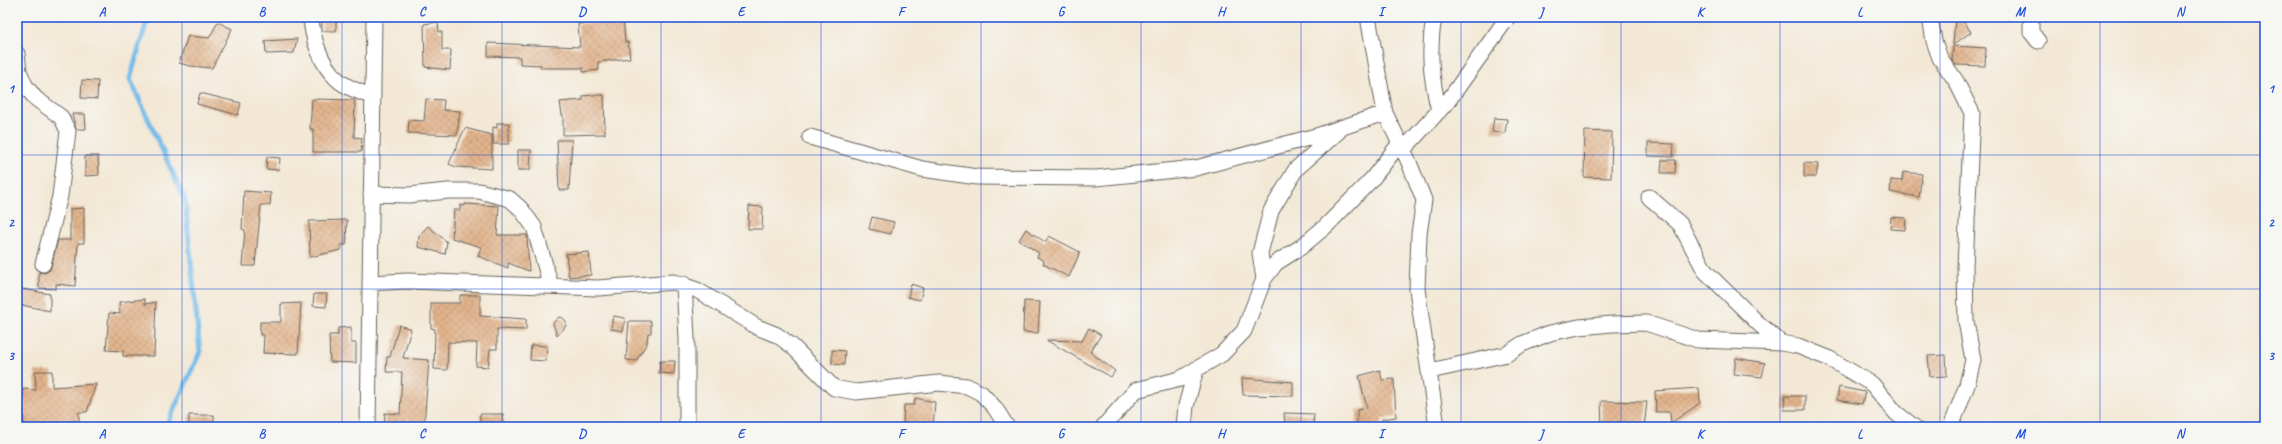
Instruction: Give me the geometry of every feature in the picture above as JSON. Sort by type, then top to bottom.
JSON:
[{"type":"street","points":[[312,17],[315,40],[324,62],[336,79],[358,92],[373,97]]},
{"type":"street","points":[[368,427],[374,17]]},
{"type":"street","points":[[1368,17],[1386,113],[1421,189],[1424,200],[1419,234],[1417,289],[1437,427]]},
{"type":"street","points":[[1434,17],[1429,41],[1432,82],[1439,111]]},
{"type":"street","points":[[1103,427],[1136,390],[1180,379],[1222,354],[1244,331],[1264,279],[1276,263],[1301,248],[1326,226],[1402,146],[1439,111],[1508,17]]},
{"type":"street","points":[[1930,17],[1934,41],[1940,58],[1956,81],[1972,113],[1964,267],[1966,321],[1973,360],[1967,385],[1951,427]]},
{"type":"street","points":[[2031,17],[2032,32],[2038,41]]},
{"type":"street","points":[[17,54],[19,71],[24,85],[35,98],[61,117],[68,131],[60,196],[43,264]]},
{"type":"street","points":[[810,137],[922,169],[977,177],[1096,178],[1196,168],[1386,113]]},
{"type":"street","points":[[1264,279],[1260,253],[1271,211],[1296,169],[1344,126]]},
{"type":"street","points":[[372,194],[409,195],[448,191],[478,191],[510,199],[521,209],[534,227],[551,286]]},
{"type":"street","points":[[1649,197],[1680,224],[1705,271],[1758,323],[1781,343]]},
{"type":"street","points":[[370,283],[407,281],[598,288],[674,282],[684,284],[756,327],[777,335],[792,346],[834,388],[856,392],[939,383],[967,386],[981,393],[995,408],[1006,427]]},
{"type":"street","points":[[684,284],[687,338],[687,427]]},
{"type":"street","points":[[1430,371],[1507,354],[1522,344],[1550,333],[1578,327],[1646,323],[1698,340],[1781,343],[1798,346],[1828,358],[1872,384],[1896,413],[1914,427]]},
{"type":"street","points":[[1184,427],[1186,406],[1196,369]]},
{"type":"building","points":[[603,17],[623,17],[625,42],[628,42],[630,58],[598,62],[599,70],[583,72],[583,68],[541,68],[541,65],[520,64],[520,57],[488,56],[488,43],[580,47],[578,24],[603,22]]},
{"type":"building","points":[[1955,17],[1960,17],[1971,32],[1953,45]]},
{"type":"building","points":[[322,18],[336,18],[336,31],[322,31]]},
{"type":"building","points":[[218,22],[232,29],[212,68],[190,66],[179,63],[188,36],[209,38]]},
{"type":"building","points":[[438,22],[439,32],[442,32],[442,50],[451,50],[450,70],[425,67],[424,24]]},
{"type":"building","points":[[297,39],[294,53],[266,54],[265,41]]},
{"type":"building","points":[[1953,46],[1986,48],[1985,66],[1956,65],[1952,60]]},
{"type":"building","points":[[82,80],[98,81],[97,99],[81,98]]},
{"type":"building","points":[[200,93],[241,103],[238,115],[197,104]]},
{"type":"building","points":[[604,95],[605,134],[563,135],[563,115],[560,102],[583,100],[583,96]]},
{"type":"building","points":[[312,99],[355,100],[354,137],[362,138],[361,152],[313,152],[313,129],[310,129]]},
{"type":"building","points":[[426,99],[444,100],[443,110],[460,111],[457,135],[408,133],[409,120],[424,121]]},
{"type":"building","points":[[72,114],[85,114],[86,129],[76,129]]},
{"type":"building","points":[[1494,118],[1507,119],[1505,133],[1492,132]]},
{"type":"building","points":[[497,123],[509,123],[509,144],[493,144],[493,127],[497,128]]},
{"type":"building","points":[[465,128],[492,135],[492,169],[456,167],[449,164]]},
{"type":"building","points":[[1585,131],[1612,132],[1611,178],[1584,177]]},
{"type":"building","points":[[557,140],[572,140],[569,190],[559,190]]},
{"type":"building","points":[[1648,143],[1674,144],[1673,157],[1648,156]]},
{"type":"building","points":[[518,150],[531,150],[530,170],[518,170]]},
{"type":"building","points":[[85,156],[98,156],[99,175],[85,176]]},
{"type":"building","points":[[267,157],[280,158],[279,170],[266,169]]},
{"type":"building","points":[[1662,160],[1676,160],[1675,173],[1661,173]]},
{"type":"building","points":[[1804,163],[1818,164],[1816,177],[1804,177]]},
{"type":"building","points":[[1903,172],[1922,174],[1919,197],[1890,192],[1891,180],[1902,181]]},
{"type":"building","points":[[244,191],[271,193],[270,205],[261,205],[255,266],[242,266],[245,230],[242,229]]},
{"type":"building","points":[[465,204],[499,206],[497,235],[527,235],[529,271],[508,263],[508,268],[478,256],[481,247],[452,238],[454,210],[460,210],[460,205],[465,206]]},
{"type":"building","points":[[749,206],[763,207],[762,229],[748,229]]},
{"type":"building","points":[[84,208],[84,243],[78,243],[75,286],[56,284],[56,289],[39,288],[39,272],[45,273],[50,270],[58,240],[70,240],[70,209]]},
{"type":"building","points":[[872,217],[894,222],[891,234],[869,229]]},
{"type":"building","points":[[1891,217],[1906,218],[1905,230],[1890,229]]},
{"type":"building","points":[[347,220],[346,245],[341,245],[341,250],[310,257],[309,221]]},
{"type":"building","points":[[428,226],[447,242],[445,254],[418,247],[419,235]]},
{"type":"building","points":[[1026,229],[1045,242],[1049,236],[1080,252],[1069,277],[1043,264],[1044,261],[1037,257],[1039,253],[1019,240]]},
{"type":"building","points":[[589,252],[591,275],[569,277],[566,254]]},
{"type":"building","points":[[911,284],[923,288],[920,300],[908,297]]},
{"type":"building","points":[[17,288],[50,294],[50,311],[17,304]]},
{"type":"building","points":[[314,294],[327,294],[326,307],[313,306]]},
{"type":"building","points":[[460,295],[480,295],[480,316],[526,319],[526,330],[497,329],[497,349],[490,349],[488,367],[476,366],[477,343],[448,342],[447,370],[434,369],[435,329],[431,328],[431,303],[460,303]]},
{"type":"building","points":[[145,299],[145,304],[156,302],[154,356],[123,356],[123,351],[106,350],[109,313],[120,314],[119,302]]},
{"type":"building","points":[[1024,301],[1040,302],[1038,333],[1023,332]]},
{"type":"building","points":[[301,303],[298,354],[263,353],[264,335],[260,335],[260,322],[281,322],[281,304]]},
{"type":"building","points":[[613,316],[625,318],[623,331],[611,329]]},
{"type":"building","points":[[559,317],[566,321],[566,326],[557,336],[553,323]]},
{"type":"building","points":[[629,321],[651,321],[651,333],[648,333],[647,343],[636,361],[626,360]]},
{"type":"building","points":[[399,325],[411,329],[403,358],[429,360],[424,426],[384,427],[385,413],[400,414],[402,372],[386,372],[387,357],[390,357]]},
{"type":"building","points":[[351,327],[351,343],[356,343],[356,363],[330,362],[329,335],[338,335],[338,328]]},
{"type":"building","points":[[1089,328],[1101,335],[1090,352],[1115,371],[1111,377],[1046,340],[1082,341]]},
{"type":"building","points":[[531,345],[547,346],[546,361],[530,360]]},
{"type":"building","points":[[832,350],[845,351],[844,365],[832,364]]},
{"type":"building","points":[[1946,355],[1947,376],[1930,377],[1928,356]]},
{"type":"building","points":[[1736,358],[1765,363],[1762,377],[1734,374]]},
{"type":"building","points":[[660,361],[675,361],[674,374],[659,373]]},
{"type":"building","points":[[1380,370],[1382,380],[1394,379],[1396,417],[1382,419],[1382,425],[1357,427],[1357,410],[1367,408],[1359,376]]},
{"type":"building","points":[[35,371],[52,371],[52,387],[96,384],[87,412],[79,412],[79,422],[71,421],[72,427],[24,427],[23,389],[36,390]]},
{"type":"building","points":[[1242,378],[1293,382],[1293,396],[1243,395]]},
{"type":"building","points":[[1839,387],[1865,392],[1862,404],[1837,400]]},
{"type":"building","points":[[1699,388],[1700,403],[1671,423],[1670,412],[1656,412],[1655,391]]},
{"type":"building","points":[[1785,396],[1805,396],[1805,410],[1784,410]]},
{"type":"building","points":[[915,398],[935,402],[933,427],[906,427],[906,425],[903,425],[904,405],[914,405]]},
{"type":"building","points":[[1601,401],[1647,402],[1644,427],[1602,427]]},
{"type":"building","points":[[1284,413],[1314,414],[1313,427],[1285,427]]},
{"type":"building","points":[[480,414],[503,414],[503,426],[480,426]]},
{"type":"building","points":[[189,415],[214,415],[214,427],[189,427]]},
{"type":"waterway","points":[[148,17],[130,79],[185,200],[200,352],[166,427]]}]
